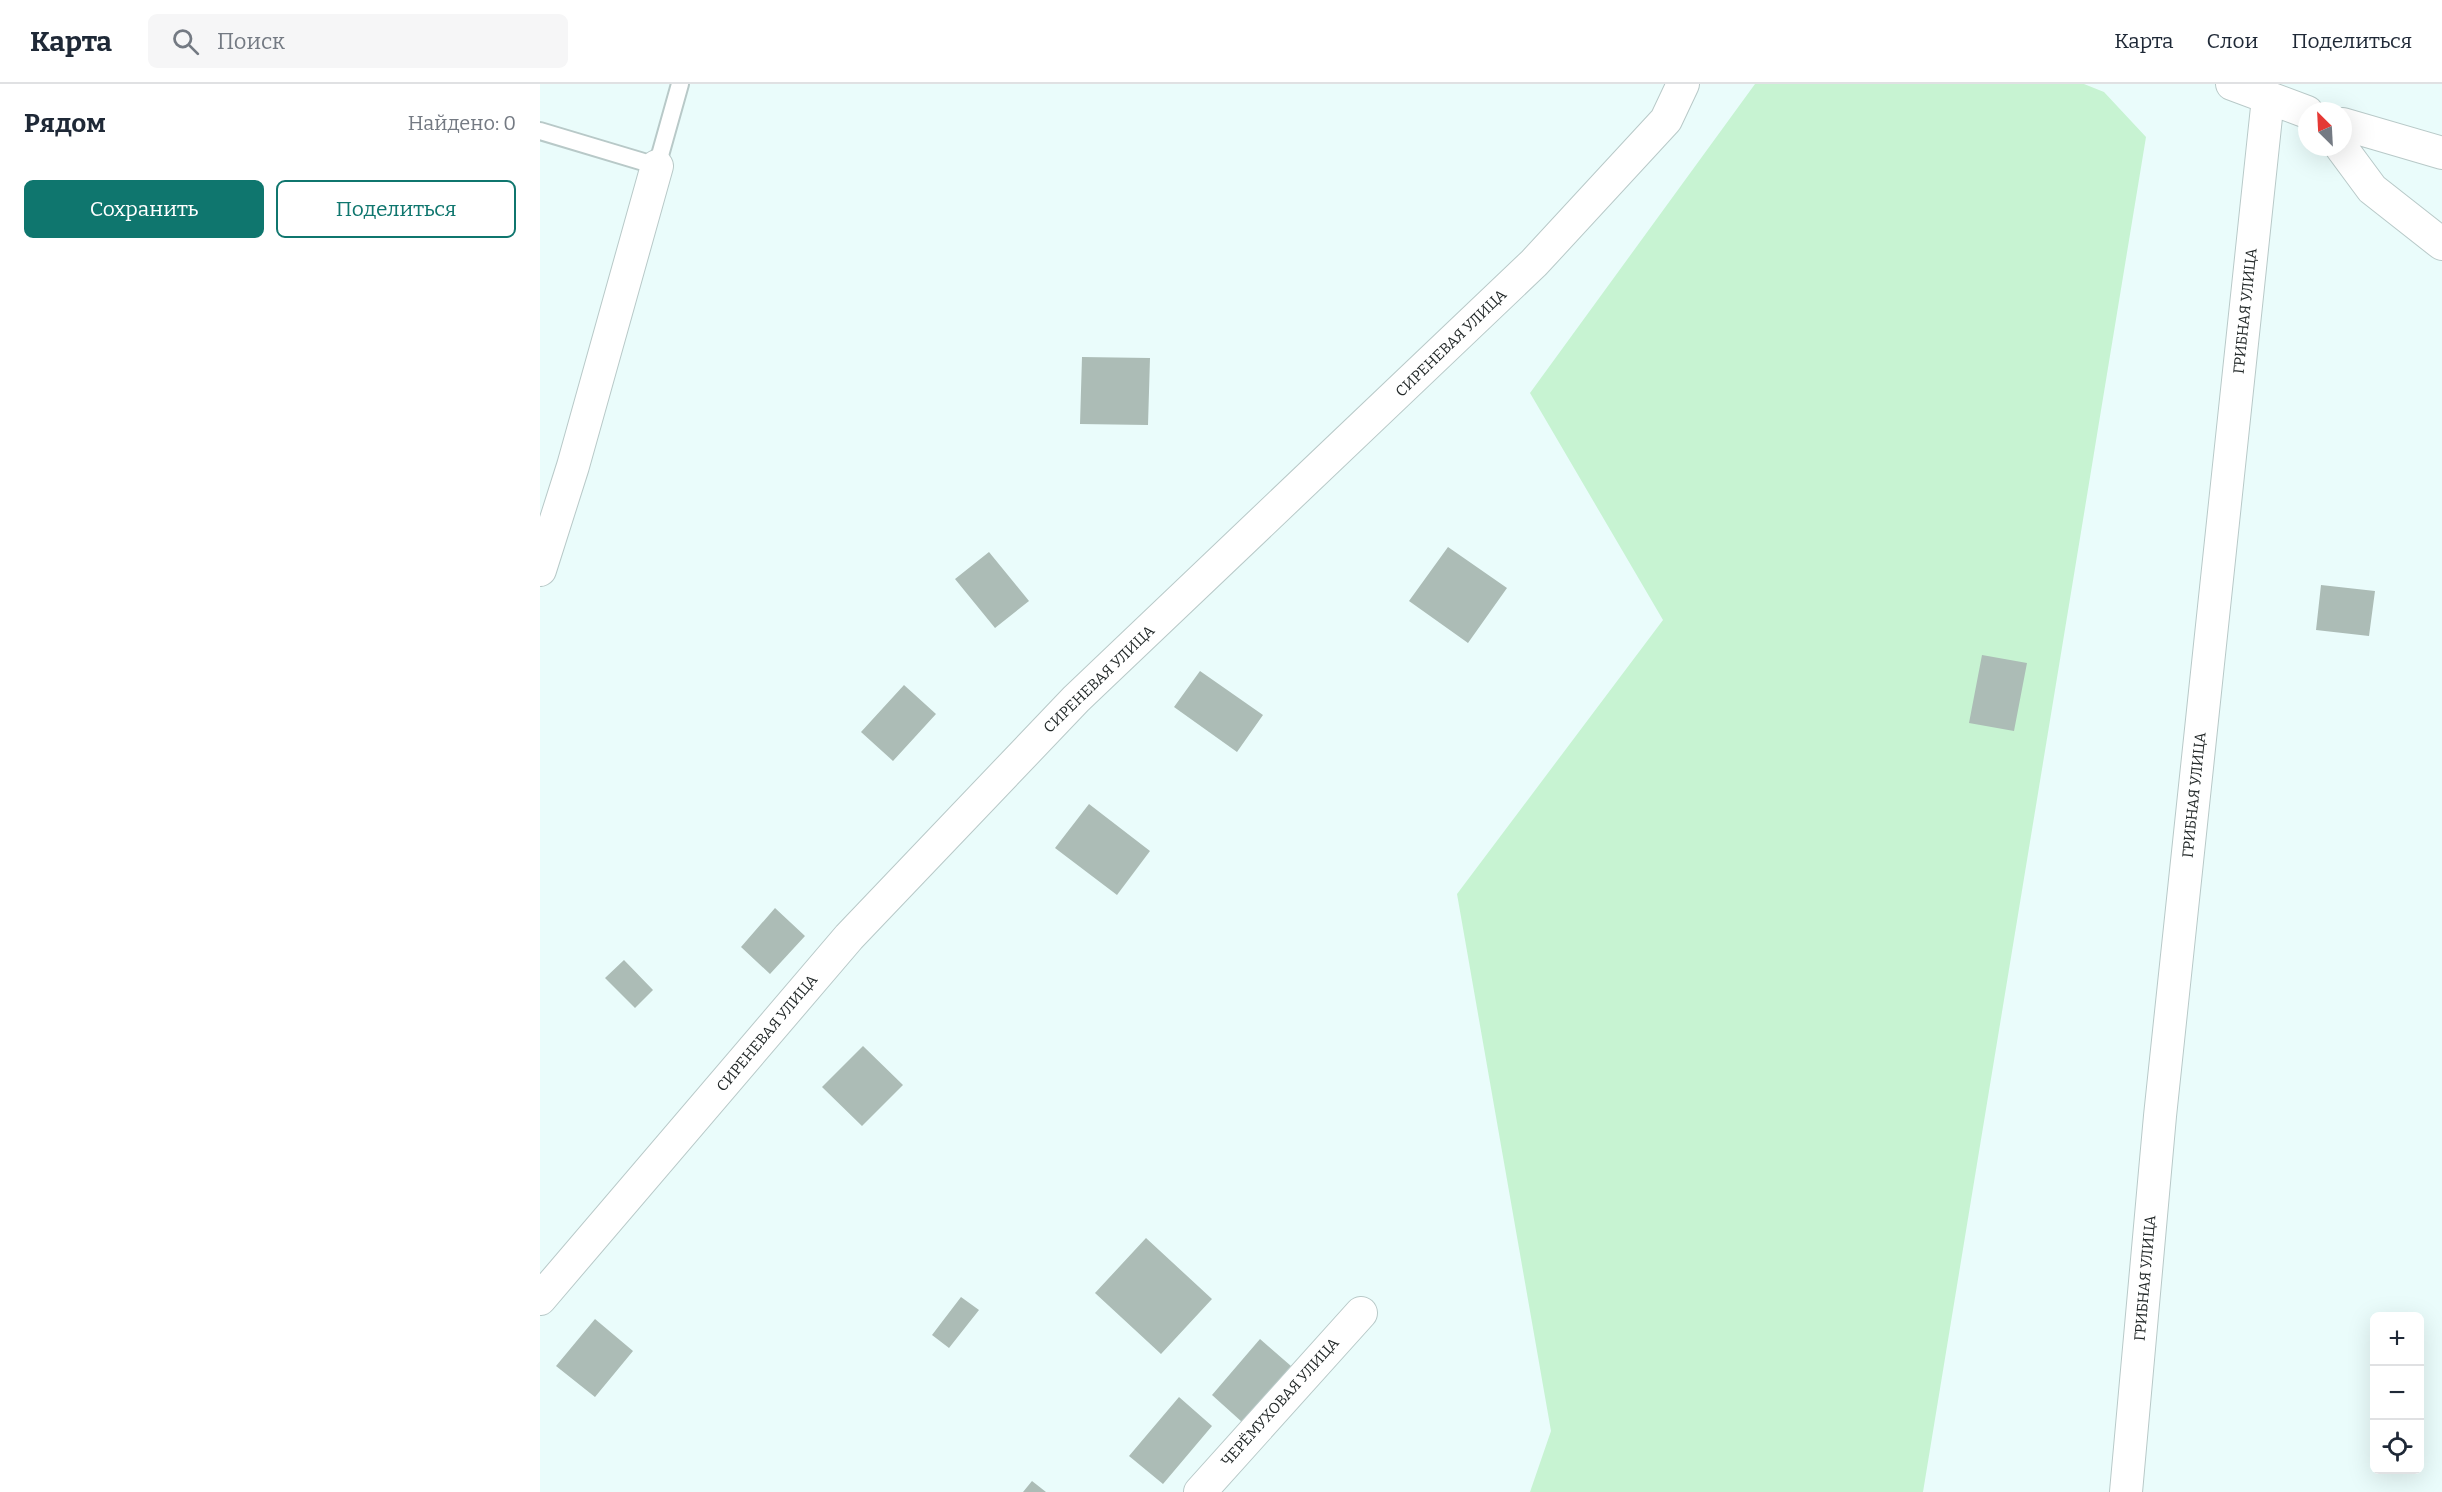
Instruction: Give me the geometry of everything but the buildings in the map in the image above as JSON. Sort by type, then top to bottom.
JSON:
[{"type":"street","name":"СИРЕНЕВАЯ УЛИЦА","points":[[540,1299],[849,937],[1076,699],[1534,263],[1666,120],[1683,84]]},
{"type":"street","points":[[2232,84],[2298,109]]},
{"type":"street","name":"ГРИБНАЯ УЛИЦА","points":[[2126,1492],[2162,1092],[2268,98]]},
{"type":"street","points":[[2352,127],[2442,153]]},
{"type":"street","points":[[2348,156],[2372,189],[2442,244]]},
{"type":"street","points":[[540,570],[573,466],[657,166]]},
{"type":"street","name":"ЧЕРЁМУХОВАЯ УЛИЦА","points":[[1200,1492],[1361,1313]]},
{"type":"lane","points":[[540,131],[657,166],[680,84]]},
{"type":"green space","points":[[1755,84],[2084,84],[2104,92],[2146,137],[1923,1492],[1530,1492],[1551,1431],[1457,894],[1663,620],[1530,393]]}]
